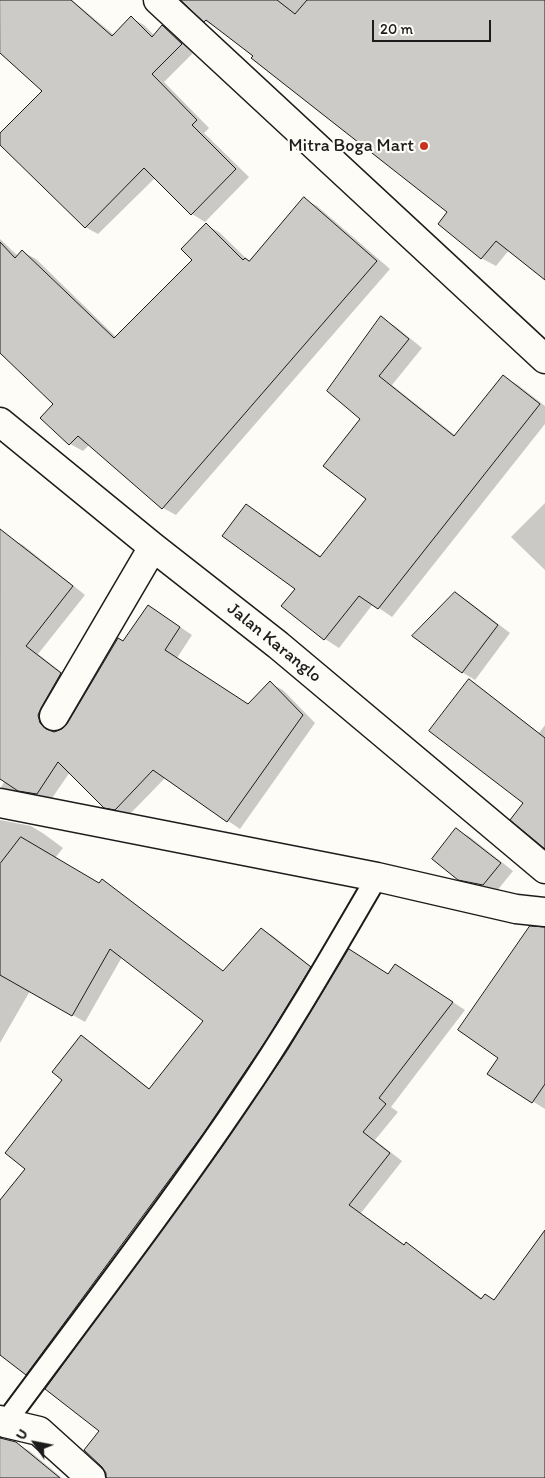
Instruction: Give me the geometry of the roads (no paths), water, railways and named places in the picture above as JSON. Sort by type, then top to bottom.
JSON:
[{"type":"street","points":[[158,0],[545,359]]},
{"type":"street","name":"Jalan Karanglo","points":[[0,422],[153,547],[278,645],[545,869]]},
{"type":"street","points":[[54,716],[153,547]]},
{"type":"street","points":[[0,803],[377,877],[516,909],[545,912]]},
{"type":"street","points":[[2,1421],[39,1431],[92,1478]]},
{"type":"lane","points":[[2,1421],[141,1240],[241,1099],[308,995],[377,877]]},
{"type":"place","name":"Mitra Boga Mart","points":[[424,146]]}]
